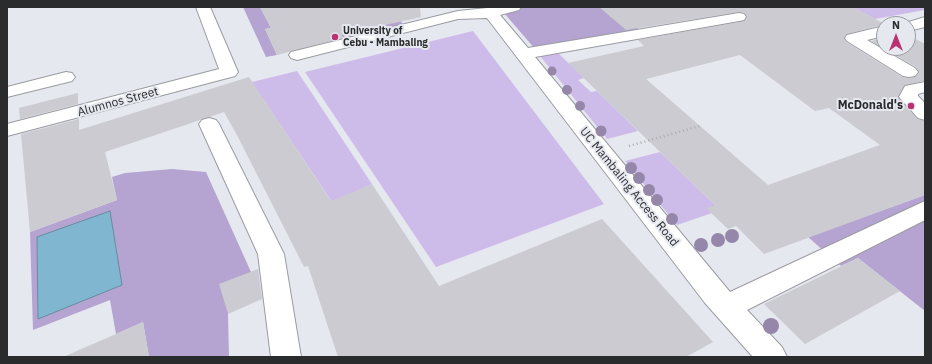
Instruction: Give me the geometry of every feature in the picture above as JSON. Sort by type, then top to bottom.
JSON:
[{"type":"street","name":"Alumnos Street","points":[[7,130],[229,72],[203,7]]},
{"type":"street","points":[[297,55],[453,11],[491,13],[514,7]]},
{"type":"street","name":"UC Mambaling Access Road","points":[[491,13],[601,153],[726,307],[772,357]]},
{"type":"street","points":[[522,54],[739,17]]},
{"type":"street","points":[[876,33],[853,38],[876,52]]},
{"type":"street","points":[[883,56],[909,72]]},
{"type":"street","points":[[7,92],[66,77]]},
{"type":"street","points":[[925,87],[911,90],[908,97],[925,114]]},
{"type":"street","points":[[209,124],[271,254],[286,357]]},
{"type":"street","points":[[726,307],[925,210]]},
{"type":"path","points":[[601,153],[700,126]]},
{"type":"shaded area","points":[[243,7],[260,7],[271,28],[265,29],[277,55],[266,57]]},
{"type":"shaded area","points":[[321,7],[401,21],[403,25],[344,39]]},
{"type":"shaded area","points":[[485,7],[602,7],[611,17],[635,26],[641,31],[535,49],[505,14]]},
{"type":"shaded area","points":[[852,7],[925,7],[925,10],[892,16],[876,16],[875,19]]},
{"type":"shaded area","points":[[473,31],[604,204],[436,267],[305,72]]},
{"type":"shaded area","points":[[558,53],[584,78],[578,80],[591,92],[597,91],[638,131],[607,139],[540,56]]},
{"type":"shaded area","points":[[297,71],[372,184],[332,202],[252,82]]},
{"type":"shaded area","points":[[660,152],[715,205],[712,213],[677,225],[625,161]]},
{"type":"shaded area","points":[[172,169],[206,172],[251,272],[228,314],[229,357],[149,357],[143,322],[116,334],[110,300],[33,330],[30,232],[117,200],[112,177],[125,173]]},
{"type":"shaded area","points":[[925,195],[925,311],[858,258],[841,266],[808,237]]},
{"type":"water","points":[[110,211],[122,285],[38,319],[37,237]]},
{"type":"building","points":[[260,7],[420,7],[421,17],[341,35],[343,38],[277,55],[265,29],[271,28]]},
{"type":"building","points":[[599,7],[852,7],[876,19],[876,26],[847,34],[844,37],[846,42],[902,77],[909,78],[915,77],[919,73],[916,67],[897,56],[916,56],[916,39],[925,44],[925,81],[905,85],[898,97],[917,119],[925,121],[925,195],[764,254],[736,226],[728,229],[706,208],[715,205],[568,63],[644,46],[638,40],[744,21],[747,18],[745,13],[739,12],[626,30]],"holes":[[[740,55],[815,111],[829,108],[880,145],[768,185],[646,79]]]},
{"type":"building","points":[[876,40],[876,44],[871,41]]},
{"type":"building","points":[[249,77],[331,201],[372,184],[439,286],[602,219],[713,342],[686,357],[338,357],[308,266],[304,267],[224,112],[105,152],[117,200],[30,232],[21,134],[79,119],[79,130]]},
{"type":"building","points":[[78,93],[78,104],[20,119],[19,108]]},
{"type":"building","points":[[858,258],[900,291],[805,344],[764,304]]},
{"type":"building","points":[[258,269],[262,299],[228,314],[219,284]]},
{"type":"building","points":[[143,322],[149,357],[63,357],[116,334]]},
{"type":"place","name":"University of Cebu - Mambaling","points":[[335,37]]},
{"type":"place","name":"McDonald's","points":[[911,106]]}]
